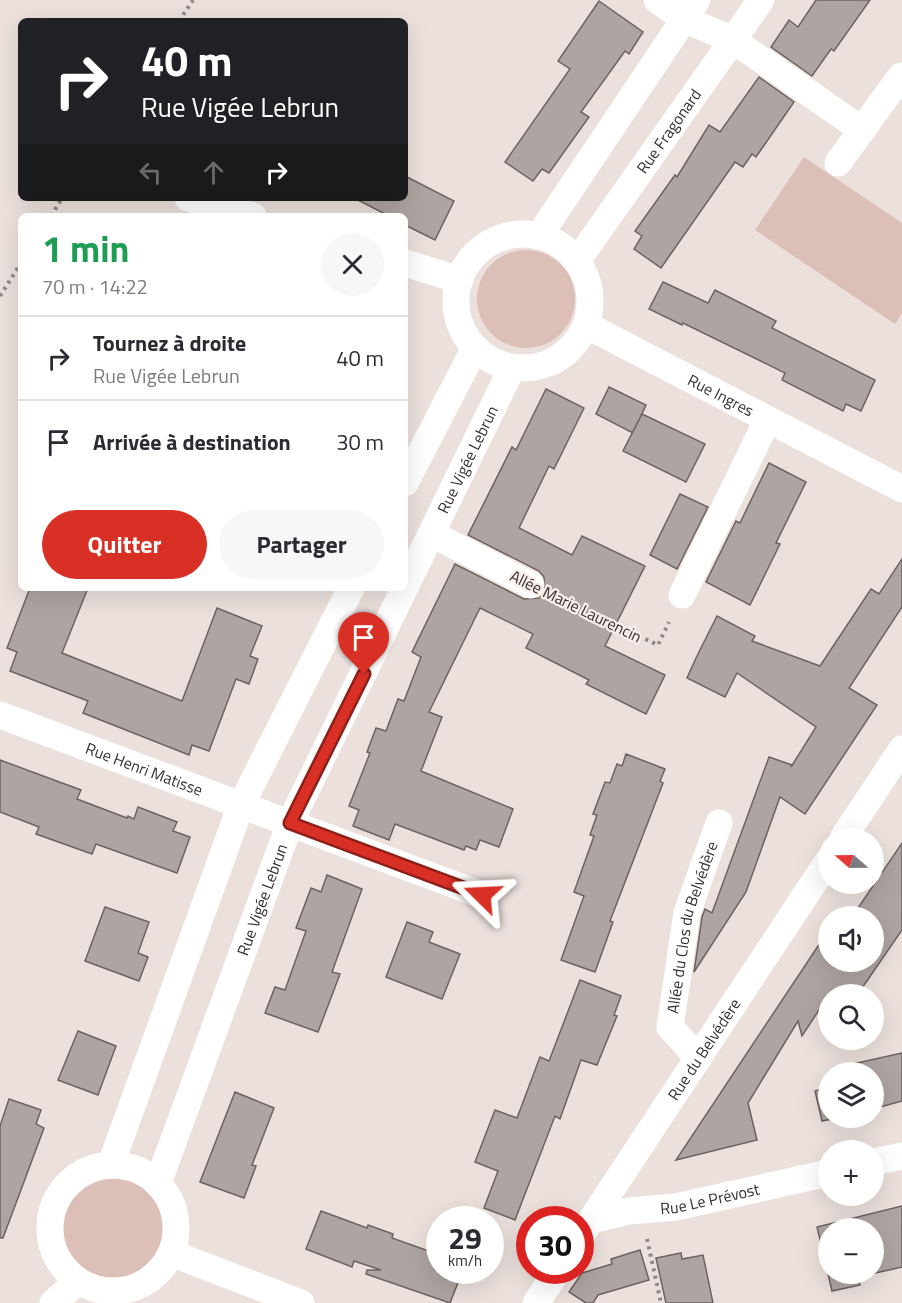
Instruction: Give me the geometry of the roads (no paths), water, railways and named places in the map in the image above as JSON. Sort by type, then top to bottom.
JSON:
[{"type":"street","points":[[657,0],[690,10],[862,130]]},
{"type":"street","name":"Rue Fragonard","points":[[577,261],[761,0]]},
{"type":"street","points":[[539,236],[690,10]]},
{"type":"street","points":[[838,163],[900,76]]},
{"type":"street","points":[[194,201],[212,210],[232,213]]},
{"type":"street","points":[[520,235],[539,236],[567,250],[577,261],[588,282],[590,304],[586,326],[574,345],[557,360],[535,368],[512,368],[492,361],[475,348],[464,333],[458,316],[457,298],[460,280],[469,262],[483,248],[500,239],[520,235]]},
{"type":"street","points":[[408,264],[460,280]]},
{"type":"street","name":"Rue Ingres","points":[[586,326],[902,489]]},
{"type":"street","points":[[408,477],[475,348]]},
{"type":"street","name":"Rue Vigée Lebrun","points":[[411,564],[432,534],[512,368]]},
{"type":"street","points":[[682,595],[767,421]]},
{"type":"street","name":"Allée Marie Laurencin","points":[[432,534],[531,585]]},
{"type":"street","points":[[111,1164],[241,805],[349,591]]},
{"type":"street","name":"Rue Vigée Lebrun","points":[[158,1184],[290,823],[398,591]]},
{"type":"street","name":"Rue Henri Matisse","points":[[0,715],[482,895]]},
{"type":"street","points":[[850,828],[902,749]]},
{"type":"street","name":"Allée du Clos du Belvédère","points":[[698,1058],[670,1027],[687,913],[718,823]]},
{"type":"street","name":"Rue du Belvédère","points":[[594,1216],[818,876]]},
{"type":"street","points":[[884,1160],[902,1156]]},
{"type":"street","points":[[111,1164],[138,1169],[158,1184],[172,1203],[177,1225],[171,1253],[166,1264],[150,1279],[130,1289],[98,1290],[78,1281],[59,1262],[51,1242],[49,1227],[53,1206],[64,1186],[80,1173],[111,1164]]},
{"type":"street","name":"Rue Le Prévost","points":[[594,1225],[640,1210],[676,1208],[818,1175]]},
{"type":"street","points":[[171,1253],[301,1303]]},
{"type":"street","points":[[53,1303],[78,1281]]},
{"type":"street","points":[[536,1303],[549,1284]]}]
